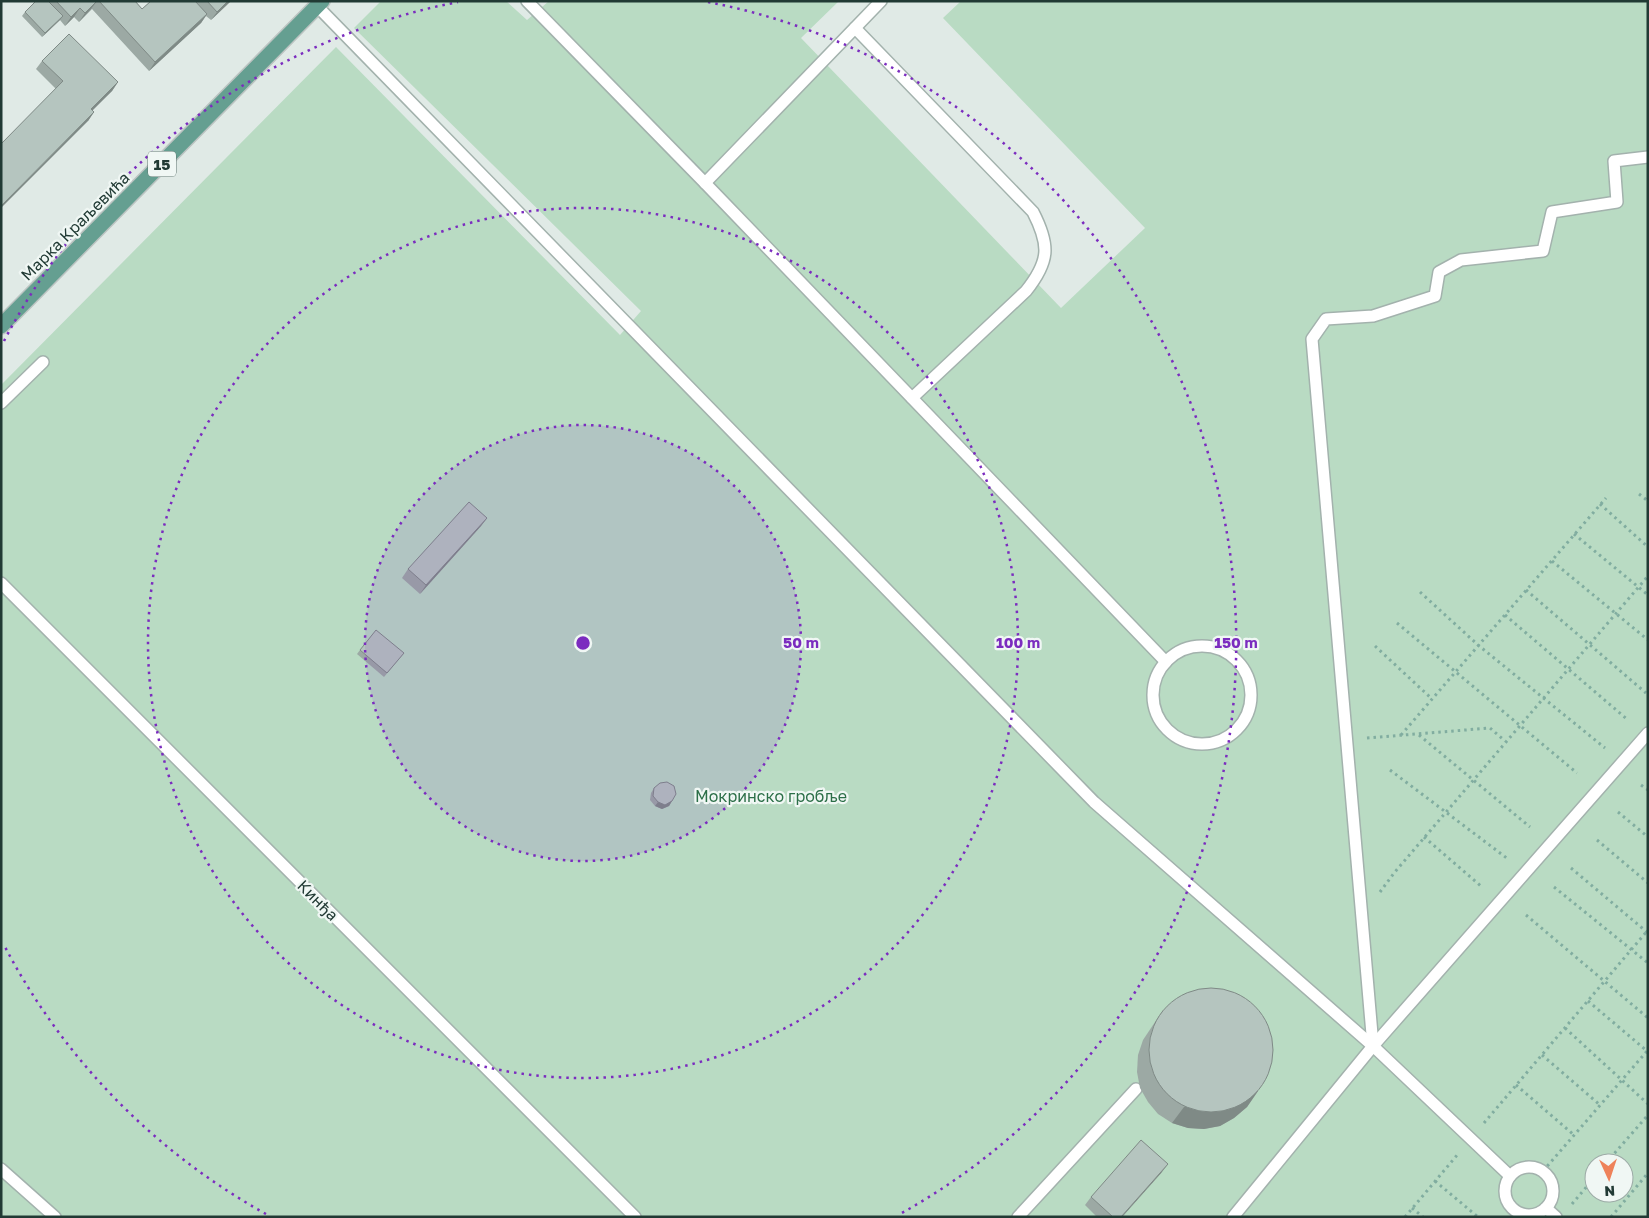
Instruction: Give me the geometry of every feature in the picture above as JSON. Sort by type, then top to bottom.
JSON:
[{"type":"main road","name":"Марка Краљевића","points":[[1,326],[319,4]]},
{"type":"lane","points":[[526,1],[705,183],[1166,662]]},
{"type":"lane","points":[[705,183],[881,1]]},
{"type":"lane","points":[[319,4],[1094,802],[1372,1046],[1510,1176]]},
{"type":"lane","points":[[854,28],[1033,212],[1043,231],[1046,250],[1044,263],[1026,291],[912,398]]},
{"type":"lane","points":[[1372,1046],[1312,339],[1326,319],[1372,316],[1435,296],[1439,272],[1461,260],[1543,251],[1552,212],[1617,202],[1614,161],[1648,157]]},
{"type":"lane","points":[[1,403],[43,362]]},
{"type":"lane","name":"Кинђа","points":[[1,583],[635,1217]]},
{"type":"lane","points":[[1194,647],[1211,647],[1233,657],[1248,677],[1251,693],[1249,709],[1242,724],[1224,739],[1209,743],[1185,741],[1172,733],[1157,715],[1153,699],[1157,676],[1166,662],[1179,652],[1194,647]]},
{"type":"lane","points":[[1233,1217],[1372,1046],[1648,733]]},
{"type":"lane","points":[[1018,1217],[1136,1089]]},
{"type":"lane","points":[[1527,1167],[1543,1171],[1549,1177],[1552,1184],[1553,1193],[1551,1201],[1539,1213],[1528,1215],[1516,1214],[1506,1196],[1506,1185],[1510,1176],[1527,1167]]},
{"type":"lane","points":[[1,1169],[55,1217]]},
{"type":"lane","points":[[1546,1208],[1561,1214]]},
{"type":"path","points":[[1639,494],[1648,501]]},
{"type":"path","points":[[1401,735],[1606,498]]},
{"type":"path","points":[[1600,504],[1648,547]]},
{"type":"path","points":[[1574,534],[1648,595]]},
{"type":"path","points":[[1551,561],[1648,640]]},
{"type":"path","points":[[1362,919],[1394,873],[1424,837],[1648,576]]},
{"type":"path","points":[[1526,590],[1646,693]]},
{"type":"path","points":[[1420,592],[1478,645],[1605,748]]},
{"type":"path","points":[[1505,614],[1628,720]]},
{"type":"path","points":[[1397,623],[1577,773]]},
{"type":"path","points":[[1375,646],[1432,699]]},
{"type":"path","points":[[1346,740],[1490,728],[1505,742]]},
{"type":"path","points":[[1418,734],[1530,827]]},
{"type":"path","points":[[1390,770],[1508,858]]},
{"type":"path","points":[[1641,785],[1648,790]]},
{"type":"path","points":[[1618,812],[1648,837]]},
{"type":"path","points":[[1424,837],[1482,887]]},
{"type":"path","points":[[1597,840],[1648,883]]},
{"type":"path","points":[[1405,1217],[1647,932],[1572,868]]},
{"type":"path","points":[[1554,887],[1648,963]]},
{"type":"path","points":[[1526,915],[1648,1018]]},
{"type":"path","points":[[1543,1171],[1647,1050],[1588,1001]]},
{"type":"path","points":[[1565,1028],[1648,1104]]},
{"type":"path","points":[[1542,1055],[1600,1105]]},
{"type":"path","points":[[1516,1085],[1574,1135]]},
{"type":"path","points":[[1615,1153],[1648,1115]]},
{"type":"path","points":[[1611,1217],[1648,1174]]},
{"type":"path","points":[[1436,1181],[1478,1217]]},
{"type":"path","points":[[1561,1214],[1584,1189]]},
{"type":"path","points":[[1412,1208],[1423,1217]]},
{"type":"green space","name":"Мокринско гробље","points":[[381,1],[506,1],[527,20],[549,1],[839,1],[801,38],[1061,308],[1145,228],[943,18],[961,1],[1648,1],[1648,1217],[1,1217],[1,385],[336,47],[620,335],[641,311],[354,28]]},
{"type":"building","points":[[36,1],[48,1],[63,16],[45,33],[25,12]]},
{"type":"building","points":[[56,1],[97,1],[85,13],[80,8],[71,17]]},
{"type":"building","points":[[99,1],[135,1],[142,9],[151,1],[195,1],[207,14],[155,62]]},
{"type":"building","points":[[207,1],[228,1],[217,12]]},
{"type":"building","points":[[69,34],[118,82],[91,109],[94,112],[1,206],[1,144],[63,81],[42,61]]},
{"type":"building","points":[[469,502],[487,518],[426,585],[408,569]]},
{"type":"building","points":[[376,630],[404,653],[387,673],[360,650]]},
{"type":"building","points":[[667,782],[674,786],[676,794],[672,801],[665,805],[658,802],[653,796],[654,788],[660,783]]},
{"type":"building","points":[[1211,988],[1235,993],[1246,998],[1255,1006],[1263,1015],[1268,1026],[1273,1050],[1268,1074],[1263,1085],[1255,1094],[1246,1102],[1235,1107],[1211,1112],[1187,1107],[1176,1102],[1167,1094],[1159,1085],[1154,1074],[1149,1050],[1154,1026],[1159,1015],[1167,1006],[1176,998],[1187,993]]},
{"type":"building","points":[[1141,1140],[1168,1164],[1121,1217],[1113,1217],[1091,1197]]}]
